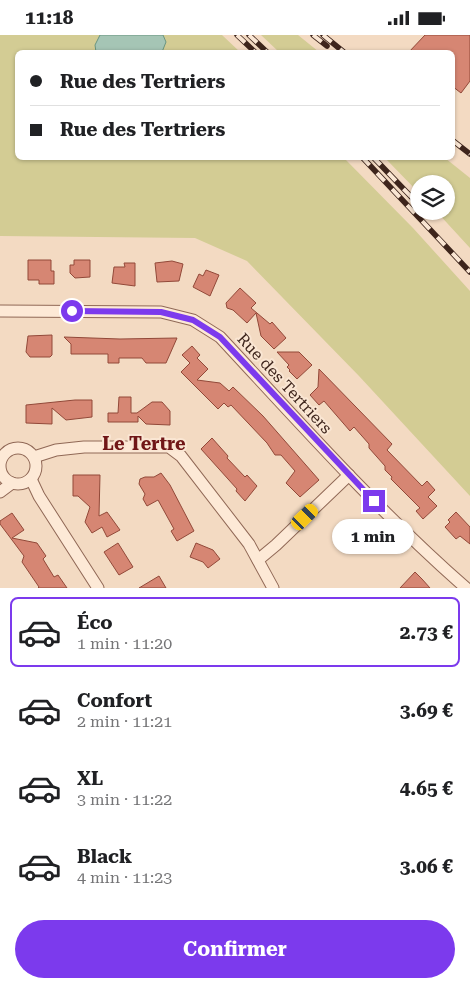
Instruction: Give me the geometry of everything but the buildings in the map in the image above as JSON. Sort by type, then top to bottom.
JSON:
[{"type":"street","name":"Rue des Tertriers","points":[[0,311],[161,312],[193,320],[220,337],[422,550],[466,588]]},
{"type":"street","points":[[34,457],[56,450],[84,447],[168,447],[181,456],[249,544],[273,588]]},
{"type":"street","points":[[20,448],[26,449],[34,457],[36,469],[31,479],[22,484],[12,483],[1,472],[2,452],[20,448]]},
{"type":"street","points":[[258,560],[349,475]]},
{"type":"street","points":[[31,479],[98,588]]},
{"type":"street","points":[[0,492],[12,483]]},
{"type":"shaded area","points":[[0,35],[222,35],[238,50],[15,50],[15,160],[346,160],[413,228],[470,291],[470,496],[359,376],[247,261],[195,238],[0,236]]},
{"type":"shaded area","points":[[100,35],[163,35],[166,42],[163,50],[96,50],[95,45]]},
{"type":"shaded area","points":[[261,35],[298,35],[317,50],[277,50]]},
{"type":"shaded area","points":[[387,160],[448,160],[470,178],[470,248],[444,220],[455,220],[455,175],[410,175],[410,184]]},
{"type":"railway","points":[[237,35],[253,50]]},
{"type":"railway","points":[[249,35],[265,50]]},
{"type":"railway","points":[[313,35],[327,46]]},
{"type":"railway","points":[[323,35],[341,50]]},
{"type":"railway","points":[[455,142],[470,154]]},
{"type":"railway","points":[[365,160],[470,272]]},
{"type":"railway","points":[[376,160],[410,196]]},
{"type":"district","name":"Le Tertre","points":[[144,444]]},
{"type":"route","points":[[72,311],[161,312],[193,320],[220,337],[374,501]]}]
